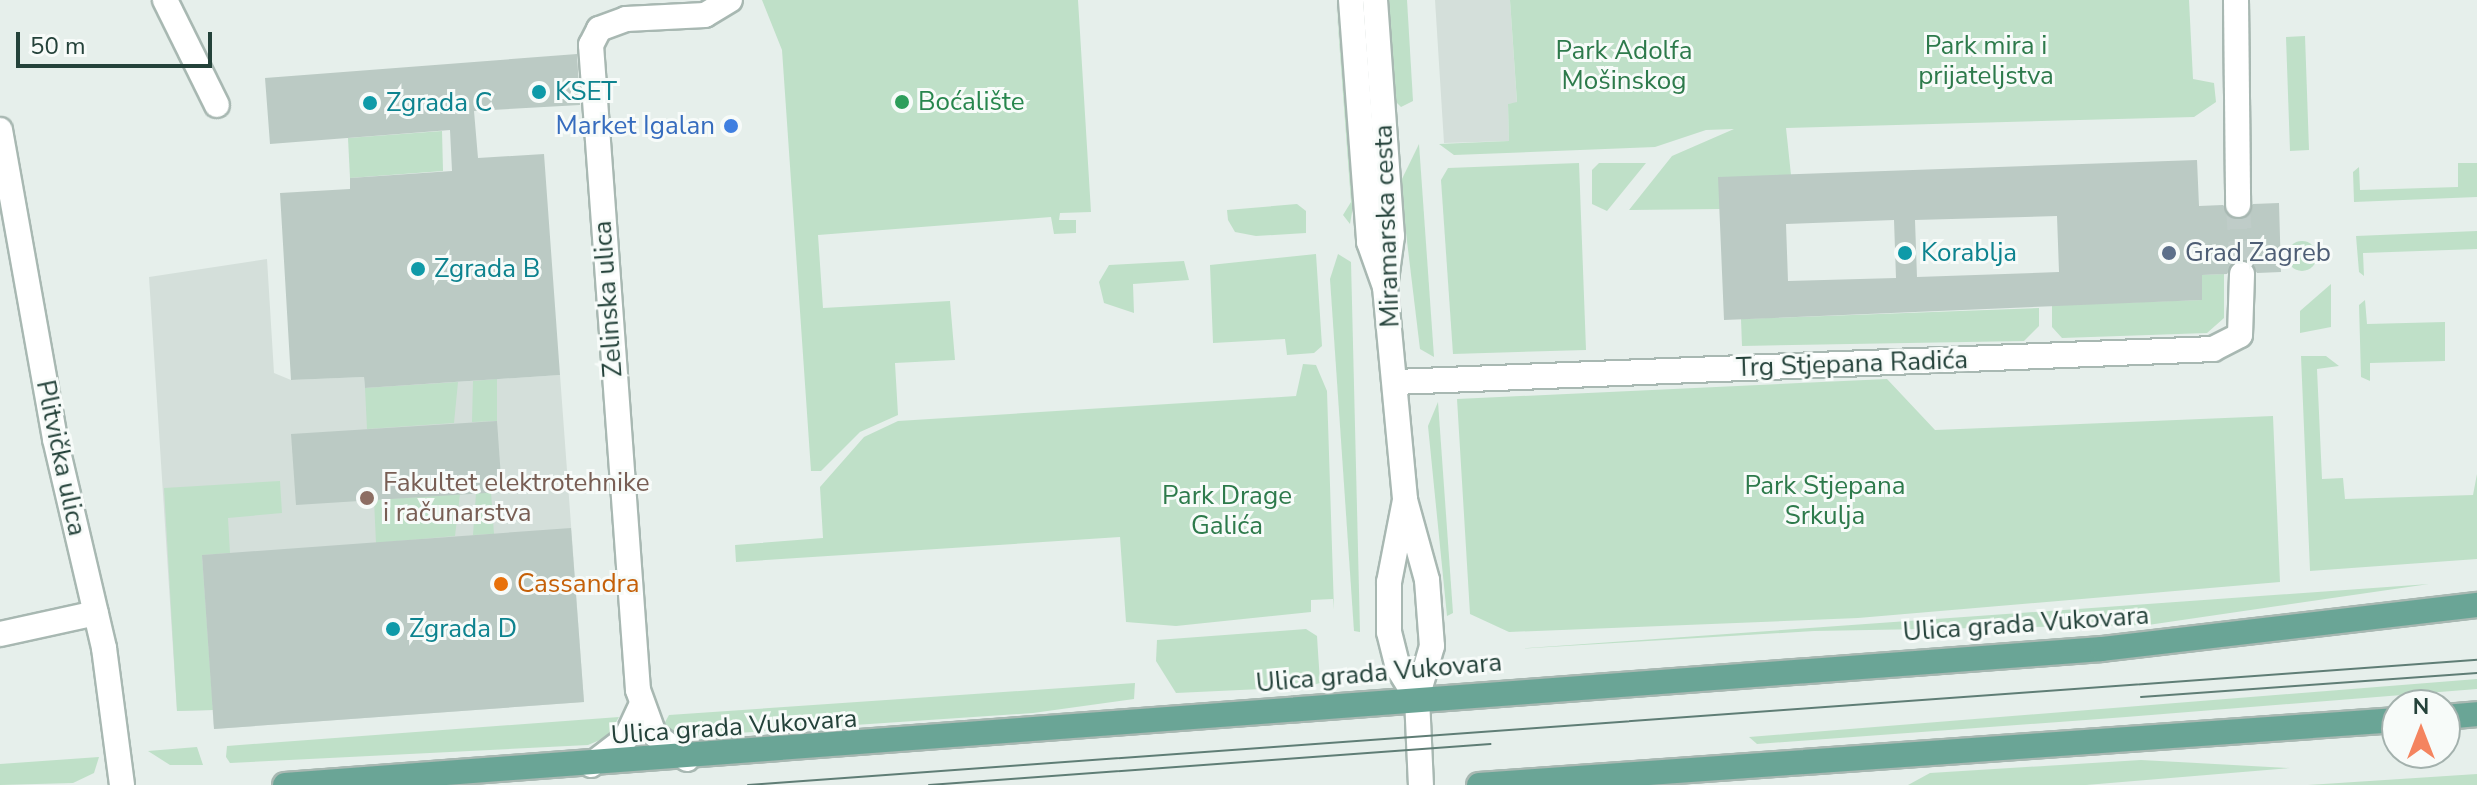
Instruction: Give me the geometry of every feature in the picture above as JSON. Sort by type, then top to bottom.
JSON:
[{"type":"main road","name":"Ulica grada Vukovara","points":[[285,785],[687,759],[1417,698],[2102,649],[2477,605]]},
{"type":"main road","points":[[1479,785],[2381,721]]},
{"type":"street","points":[[165,0],[217,105]]},
{"type":"street","name":"Zelinska ulica","points":[[687,759],[663,745],[641,706],[591,45],[599,29],[626,19],[705,15],[730,0]]},
{"type":"street","points":[[1351,0],[1369,242],[1385,287]]},
{"type":"street","name":"Miramarska cesta","points":[[1375,0],[1392,236],[1385,287],[1405,500],[1427,580],[1432,646],[1417,698],[1421,785]]},
{"type":"street","points":[[2236,0],[2238,205]]},
{"type":"street","name":"Plitvička ulica","points":[[0,130],[55,439],[96,613],[122,785]]},
{"type":"street","name":"Trg Stjepana Radića","points":[[1396,382],[2213,349],[2240,335],[2242,274]]},
{"type":"street","name":"Miramarska cesta","points":[[1405,500],[1389,582],[1389,632],[1398,668],[1417,698]]},
{"type":"street","points":[[0,634],[96,613]]},
{"type":"street","points":[[591,765],[626,738],[641,706]]},
{"type":"shaded area","points":[[1435,0],[1510,0],[1517,103],[1508,104],[1509,141],[1444,143]]},
{"type":"shaded area","name":"Fakultet elektrotehnike i računarstva","points":[[267,259],[274,373],[291,380],[364,377],[365,388],[560,375],[584,702],[214,729],[213,710],[177,711],[149,277]]},
{"type":"green space","points":[[762,0],[1078,0],[1091,212],[1060,213],[1059,220],[1076,220],[1076,233],[1054,234],[1051,217],[818,235],[823,308],[950,301],[955,360],[895,363],[898,415],[860,432],[821,471],[811,471],[782,50]]},
{"type":"green space","points":[[1336,0],[1354,201],[1350,224],[1343,215],[1351,202]]},
{"type":"green space","points":[[1389,0],[1407,0],[1413,101],[1401,107],[1393,99]]},
{"type":"green space","points":[[1510,0],[2189,0],[2193,79],[2214,83],[2216,102],[2194,117],[1786,128],[1791,175],[1720,209],[1629,210],[1672,156],[1734,129],[1706,130],[1655,147],[1454,155],[1439,144],[1509,141],[1508,104],[1517,102]]},
{"type":"green space","points":[[2305,36],[2309,150],[2290,151],[2286,37]]},
{"type":"green space","points":[[442,131],[443,171],[350,178],[348,138]]},
{"type":"green space","points":[[1419,144],[1434,357],[1420,349],[1400,183]]},
{"type":"green space","points":[[1579,163],[1586,350],[1453,354],[1441,180],[1448,168]]},
{"type":"green space","points":[[1599,163],[1646,163],[1607,211],[1592,204],[1592,170]]},
{"type":"green space","points":[[2458,163],[2477,163],[2477,197],[2354,202],[2353,172],[2359,167],[2360,190],[2458,187]]},
{"type":"green space","points":[[1297,204],[1306,211],[1306,233],[1256,236],[1235,232],[1228,220],[1227,210]]},
{"type":"green space","points":[[2477,231],[2477,249],[2363,253],[2364,276],[2359,272],[2356,236]]},
{"type":"green space","points":[[2302,241],[2313,245],[2317,256],[2313,267],[2302,271],[2291,267],[2287,256],[2291,245]]},
{"type":"green space","points":[[1316,254],[1322,346],[1314,353],[1287,355],[1285,339],[1213,343],[1210,265]]},
{"type":"green space","points":[[1338,254],[1351,262],[1360,632],[1354,631],[1330,279]]},
{"type":"green space","points":[[1184,261],[1189,280],[1133,284],[1134,313],[1104,303],[1099,282],[1109,265]]},
{"type":"green space","points":[[2224,274],[2224,318],[2207,333],[2062,338],[2052,327],[2052,305],[2202,300],[2202,275]]},
{"type":"green space","points":[[2331,284],[2331,327],[2300,333],[2300,311]]},
{"type":"green space","points":[[2365,300],[2367,324],[2445,322],[2445,361],[2370,363],[2370,381],[2361,377],[2359,305]]},
{"type":"green space","points":[[2039,308],[2039,326],[2024,341],[1742,346],[1741,319]]},
{"type":"green space","points":[[2301,356],[2326,356],[2339,366],[2317,369],[2322,479],[2343,478],[2345,499],[2473,495],[2477,474],[2477,559],[2310,571]]},
{"type":"green space","name":"Park Drage Galića","points":[[1303,364],[1316,365],[1327,391],[1334,610],[1333,599],[1311,600],[1311,612],[1176,626],[1126,622],[1120,537],[736,562],[735,545],[823,538],[820,487],[864,437],[898,421],[1296,396]]},
{"type":"green space","points":[[497,379],[497,421],[472,422],[473,381]]},
{"type":"green space","name":"Park Stjepana Srkulja","points":[[1887,379],[1935,430],[2273,416],[2280,582],[1858,618],[1509,632],[1470,614],[1457,399]]},
{"type":"green space","points":[[458,382],[454,423],[367,429],[365,388]]},
{"type":"green space","points":[[1438,402],[1453,613],[1447,616],[1428,426]]},
{"type":"green space","points":[[280,481],[282,513],[228,518],[230,553],[202,555],[213,710],[177,711],[164,488]]},
{"type":"green space","points":[[491,492],[494,534],[473,535],[476,493]]},
{"type":"green space","points":[[460,494],[455,536],[376,543],[374,500]]},
{"type":"green space","points":[[2429,584],[2148,625],[1814,631],[1515,649]]},
{"type":"green space","points":[[1306,629],[1317,636],[1320,683],[1306,687],[1176,693],[1156,661],[1157,640]]},
{"type":"green space","points":[[2477,679],[2477,689],[2381,689],[2381,697],[2126,717],[1757,744],[1749,737]]},
{"type":"green space","points":[[1135,683],[1134,699],[1033,713],[692,736],[671,733],[664,724],[669,715]]},
{"type":"green space","points":[[619,717],[607,737],[588,745],[230,763],[226,757],[227,746]]},
{"type":"green space","points":[[197,747],[203,765],[170,765],[148,751]]},
{"type":"green space","points":[[99,757],[94,773],[73,783],[0,785],[0,764]]},
{"type":"green space","points":[[2141,760],[2290,768],[2086,785],[1908,785],[1930,773]]},
{"type":"green space","points":[[2477,774],[2477,785],[2308,785]]},
{"type":"building","name":"Zgrada B","points":[[577,54],[580,105],[474,111],[478,158],[544,154],[560,375],[365,388],[364,377],[291,380],[280,193],[350,189],[350,178],[452,171],[450,130],[270,144],[265,78]]},
{"type":"building","name":"Grad Zagreb","points":[[2197,160],[2199,206],[2223,205],[2239,220],[2253,204],[2279,203],[2281,272],[2257,273],[2249,261],[2236,260],[2227,274],[2202,275],[2202,300],[1724,320],[1718,177]],"holes":[[[2057,216],[2059,272],[1917,277],[1915,220]],[[1894,220],[1896,278],[1788,281],[1786,224]]]},
{"type":"building","points":[[497,421],[502,492],[296,505],[291,434]]},
{"type":"building","name":"Zgrada D","points":[[571,528],[584,702],[214,729],[202,555]]},
{"type":"tunnel","points":[[2238,205],[2242,274]]},
{"type":"tram line","points":[[748,785],[2477,660]]},
{"type":"tram line","points":[[2141,697],[2477,673]]},
{"type":"tram line","points":[[929,785],[1491,744]]},
{"type":"place","name":"KSET","points":[[539,92]]},
{"type":"place","name":"Boćalište","points":[[902,102]]},
{"type":"place","name":"Zgrada C","points":[[370,103]]},
{"type":"place","name":"Market Igalan","points":[[731,126]]},
{"type":"place","name":"Korablja","points":[[1905,253]]},
{"type":"place","name":"Grad Zagreb","points":[[2169,253]]},
{"type":"place","name":"Zgrada B","points":[[418,269]]},
{"type":"place","name":"Fakultet elektrotehnike i računarstva","points":[[367,498]]},
{"type":"place","name":"Cassandra","points":[[501,584]]},
{"type":"place","name":"Zgrada D","points":[[393,629]]},
{"type":"park label","name":"Park mira i prijateljstva","points":[[1986,61]]},
{"type":"park label","name":"Park Adolfa Mošinskog","points":[[1624,66]]}]
